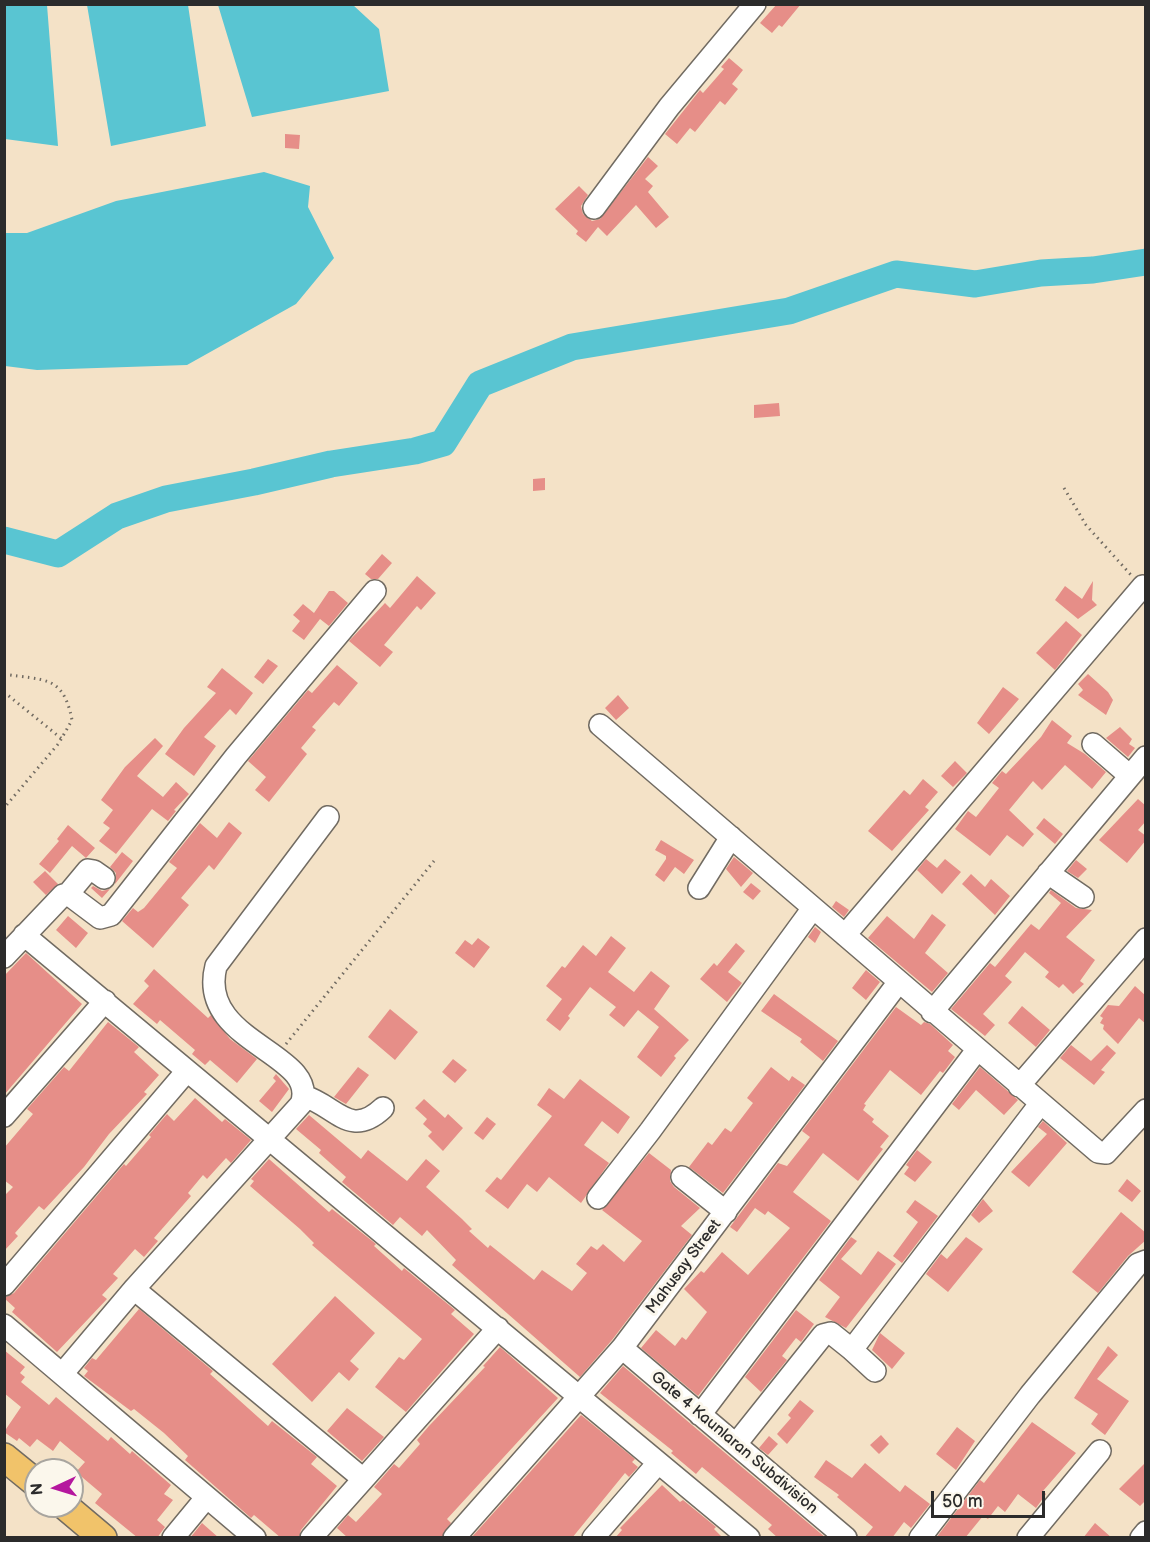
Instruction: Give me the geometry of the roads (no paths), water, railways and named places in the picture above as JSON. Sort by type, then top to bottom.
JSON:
[{"type":"main road","points":[[4,1457],[24,1473]]},
{"type":"main road","points":[[79,1518],[103,1538]]},
{"type":"street","points":[[594,208],[675,99],[755,4]]},
{"type":"street","points":[[845,936],[1143,585]]},
{"type":"street","points":[[68,894],[94,916],[105,918],[111,915],[236,756],[375,591]]},
{"type":"street","points":[[600,725],[976,1050],[1102,1154],[1110,1149],[1146,1110]]},
{"type":"street","points":[[1093,744],[1130,776]]},
{"type":"street","points":[[933,1012],[1146,757]]},
{"type":"street","points":[[63,1373],[134,1289],[272,1139],[301,1104],[304,1096],[300,1080],[275,1057],[232,1024],[221,1011],[213,996],[212,981],[216,966],[328,817]]},
{"type":"street","points":[[699,888],[731,837]]},
{"type":"street","points":[[4,957],[59,898],[68,894],[88,870],[104,878]]},
{"type":"street","points":[[1048,873],[1083,897]]},
{"type":"street","points":[[597,1198],[651,1131],[813,908]]},
{"type":"street","points":[[24,935],[105,1001],[186,1072],[272,1139],[498,1328],[741,1535]]},
{"type":"street","points":[[1019,1086],[1146,939]]},
{"type":"street","name":"Mahusay Street","points":[[454,1538],[580,1398],[621,1348],[898,983]]},
{"type":"street","points":[[4,1116],[105,1001]]},
{"type":"street","points":[[700,1414],[976,1050]]},
{"type":"street","points":[[4,1285],[186,1072]]},
{"type":"street","points":[[304,1096],[348,1121],[365,1121],[383,1108]]},
{"type":"street","points":[[851,1349],[1040,1104]]},
{"type":"street","points":[[682,1177],[726,1212]]},
{"type":"street","points":[[920,1538],[1030,1395],[1138,1264],[1146,1262]]},
{"type":"street","points":[[134,1289],[362,1478]]},
{"type":"street","points":[[4,1325],[255,1538]]},
{"type":"street","points":[[311,1538],[362,1478],[498,1328]]},
{"type":"street","points":[[736,1444],[823,1335],[831,1333],[875,1371]]},
{"type":"street","name":"Gate 4 Kaunlaran Subdivision","points":[[621,1348],[846,1538]]},
{"type":"street","points":[[1028,1538],[1100,1451]]},
{"type":"street","points":[[592,1538],[658,1463]]},
{"type":"street","points":[[173,1538],[206,1498]]},
{"type":"street","points":[[1141,1538],[1146,1532]]},
{"type":"water","points":[[5,4],[47,5],[58,146],[5,139]]},
{"type":"water","points":[[87,5],[188,5],[206,126],[111,146]]},
{"type":"water","points":[[218,5],[353,5],[379,29],[389,91],[252,117]]},
{"type":"water","points":[[264,172],[310,186],[308,207],[334,258],[296,304],[187,365],[37,370],[5,366],[5,233],[27,233],[116,201]]},
{"type":"waterway","points":[[4,540],[58,554],[117,516],[166,499],[331,464],[415,451],[443,443],[480,384],[572,347],[789,311],[896,274],[975,284],[1041,273],[1093,270],[1146,262]]}]
